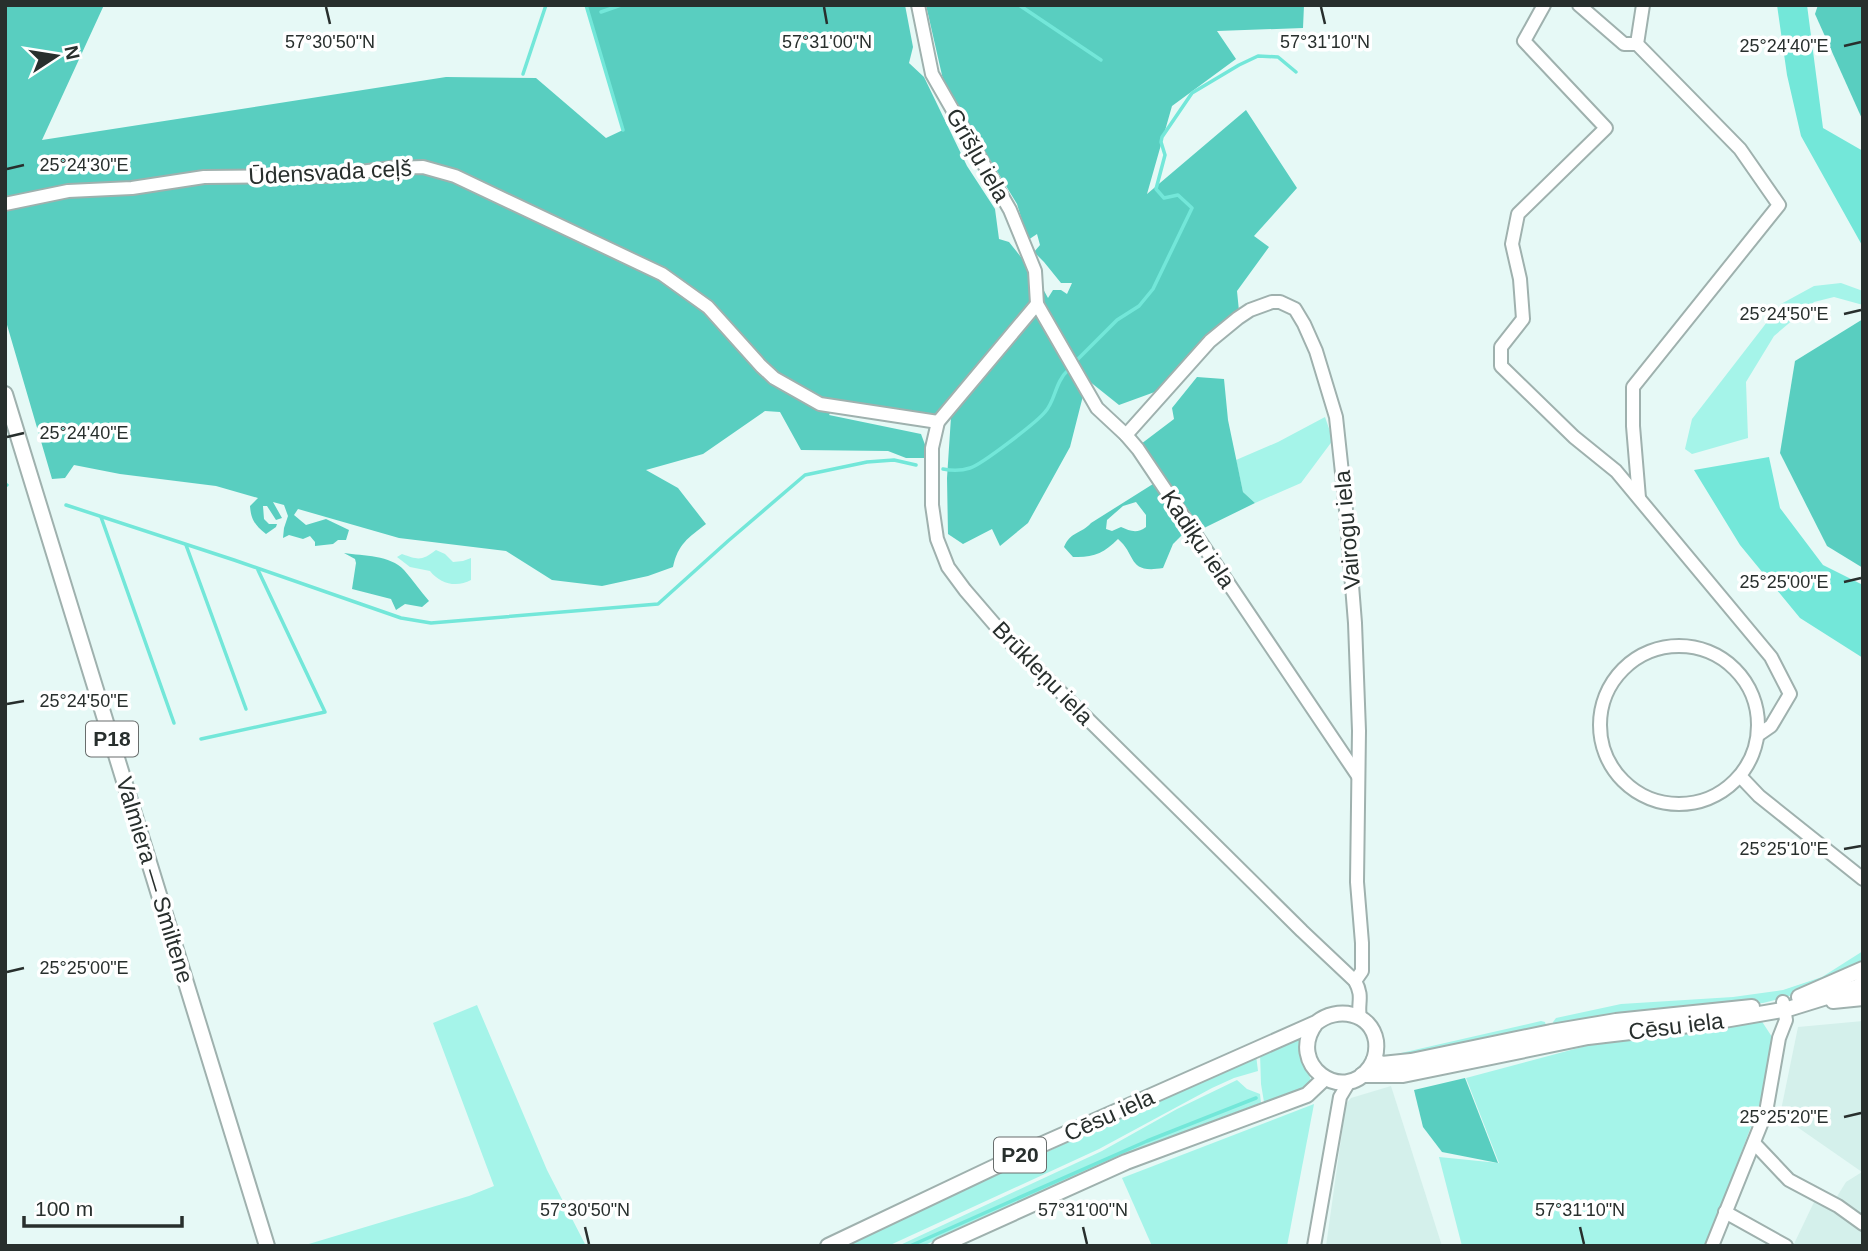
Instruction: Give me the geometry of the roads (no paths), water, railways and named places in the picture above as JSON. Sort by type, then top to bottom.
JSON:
[{"type":"main road","name":"Valmiera — Smiltene","points":[[5,394],[267,1246]]},
{"type":"main road","name":"Cēsu iela","points":[[1374,1060],[1382,1064],[1411,1061],[1616,1021],[1769,1005],[1784,1006],[1863,969]]},
{"type":"main road","name":"Cēsu iela","points":[[1329,1080],[1403,1075],[1576,1039],[1707,1023],[1807,1003],[1863,983]]},
{"type":"main road","points":[[1807,1003],[1863,998]]},
{"type":"main road","name":"Cēsu iela","points":[[828,1246],[1043,1144],[1317,1023],[1331,1014],[1353,1016]]},
{"type":"main road","points":[[1353,1016],[1366,1022],[1376,1041],[1374,1060],[1367,1071],[1356,1078]]},
{"type":"main road","points":[[1317,1023],[1308,1037],[1307,1053],[1313,1068],[1329,1080]]},
{"type":"main road","name":"P20","points":[[940,1246],[1126,1162],[1307,1095],[1329,1080]]},
{"type":"street","name":"Grīšļu iela","points":[[918,5],[932,74],[1010,210],[1035,271],[1037,304]]},
{"type":"street","points":[[1544,5],[1524,41],[1606,128],[1518,214],[1512,244],[1520,279],[1523,318],[1501,347],[1501,366],[1574,437],[1616,471],[1771,657],[1790,694],[1771,726],[1758,736]]},
{"type":"street","points":[[1579,5],[1624,44],[1637,44],[1740,149],[1779,205],[1633,387],[1633,426],[1639,498]]},
{"type":"street","points":[[1637,44],[1643,5]]},
{"type":"street","name":"Ūdensvada ceļš","points":[[5,204],[68,191],[132,188],[204,177],[328,176],[423,167],[455,176],[662,274],[708,307],[774,378],[820,404],[938,422]]},
{"type":"street","name":"Vairogu iela","points":[[1126,435],[1210,341],[1238,318],[1250,310],[1272,302],[1280,302],[1294,309],[1304,324],[1315,351],[1336,417],[1346,510],[1355,623],[1359,731],[1357,882],[1362,971],[1356,983]]},
{"type":"street","points":[[938,422],[1037,304]]},
{"type":"street","name":"Kadiķu iela","points":[[1037,304],[1097,408],[1138,449],[1358,776]]},
{"type":"street","name":"Brūkleņu iela","points":[[938,422],[932,448],[932,505],[937,540],[948,567],[965,590],[1008,640],[1356,983]]},
{"type":"street","points":[[1681,646],[1703,649],[1723,659],[1740,673],[1752,692],[1758,713],[1758,736],[1755,752],[1747,767],[1731,786],[1717,796],[1694,804],[1669,805],[1645,797],[1624,783],[1609,764],[1601,740],[1600,715],[1607,691],[1621,671],[1639,657],[1659,648],[1681,646]]},
{"type":"street","points":[[1740,776],[1759,796],[1863,879]]},
{"type":"street","points":[[1353,1016],[1358,1011],[1361,997],[1356,983]]},
{"type":"street","points":[[1712,1246],[1766,1112],[1779,1038],[1785,1022],[1784,1006]]},
{"type":"street","points":[[1314,1246],[1340,1097],[1356,1078]]},
{"type":"street","points":[[1329,1080],[1335,1098],[1332,1148]]},
{"type":"street","points":[[1754,1143],[1789,1180],[1838,1206],[1863,1224]]},
{"type":"street","points":[[1726,1212],[1786,1246]]},
{"type":"water","points":[[1777,5],[1807,5],[1823,128],[1863,151],[1863,247],[1801,136],[1787,75]]},
{"type":"water","points":[[1769,457],[1780,508],[1823,565],[1863,585],[1863,658],[1800,618],[1740,545],[1694,470]]},
{"type":"waterway","points":[[523,74],[546,5]]},
{"type":"waterway","points":[[586,5],[623,130]]},
{"type":"waterway","points":[[601,12],[621,5]]},
{"type":"waterway","points":[[1019,5],[1101,60]]},
{"type":"waterway","points":[[1076,361],[1117,320],[1139,306],[1153,289],[1192,208],[1178,195],[1164,198],[1156,189],[1165,155],[1162,137],[1192,93],[1258,56],[1278,57],[1296,72]]},
{"type":"waterway","points":[[943,469],[970,468],[1021,433],[1049,407],[1060,380],[1069,369]]},
{"type":"waterway","points":[[66,505],[401,618],[431,623],[658,604],[805,475],[867,462],[894,460],[916,465]]},
{"type":"waterway","points":[[101,517],[174,723]]},
{"type":"waterway","points":[[186,545],[246,709]]},
{"type":"waterway","points":[[201,739],[325,712],[258,570]]},
{"type":"waterway","points":[[910,1246],[1147,1141],[1256,1098]]}]
